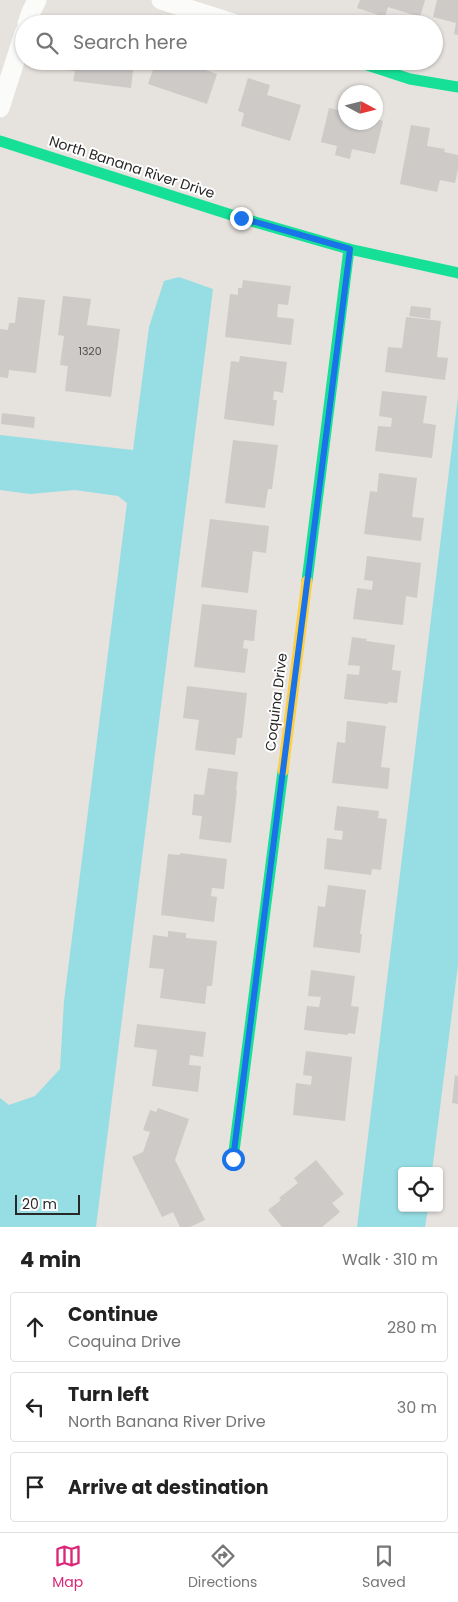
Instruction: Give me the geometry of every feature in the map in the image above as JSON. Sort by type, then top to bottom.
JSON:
[{"type":"street","points":[[30,15],[37,0]]},
{"type":"street","points":[[161,0],[208,15]]},
{"type":"street","points":[[0,108],[15,61]]},
{"type":"street","points":[[382,70],[410,79],[458,87]]},
{"type":"street","name":"North Banana River Drive","points":[[0,141],[232,215],[350,249],[458,273]]},
{"type":"street","name":"Coquina Drive","points":[[233,1159],[350,249]]},
{"type":"water","points":[[179,277],[213,289],[96,1227],[0,1227],[0,1098],[9,1105],[35,1096],[60,1069],[64,1001],[127,503],[118,496],[75,490],[30,494],[0,490],[0,435],[133,450],[149,327],[164,281]]},
{"type":"water","points":[[458,397],[458,965],[433,1167],[398,1167],[398,1212],[427,1212],[425,1227],[357,1227]]},
{"type":"building","points":[[360,0],[425,0],[421,15],[414,15],[388,7],[386,15],[379,15],[357,8]]},
{"type":"building","points":[[437,0],[458,0],[458,35],[454,34],[456,23],[443,20],[443,15],[433,15]]},
{"type":"building","points":[[62,70],[133,70],[131,88],[73,81],[75,71]]},
{"type":"building","points":[[153,70],[206,70],[217,74],[207,104],[148,84]]},
{"type":"building","points":[[248,78],[270,85],[267,95],[301,105],[290,141],[241,126],[244,113],[238,111]]},
{"type":"building","points":[[329,108],[338,110],[338,130],[381,130],[375,154],[352,149],[350,159],[335,155],[337,146],[321,142]]},
{"type":"building","points":[[411,125],[430,128],[427,146],[445,149],[444,152],[458,155],[455,183],[440,180],[437,192],[400,184]]},
{"type":"building","points":[[243,280],[291,286],[288,305],[278,304],[277,317],[294,319],[291,345],[225,337],[230,294],[238,295],[238,288],[242,288]]},
{"type":"building","points":[[63,296],[91,299],[87,325],[120,329],[111,397],[65,391],[68,366],[60,365],[64,336],[58,335]]},
{"type":"building","points":[[18,297],[45,300],[36,373],[9,370],[8,378],[0,377],[0,329],[8,330],[9,323],[15,323]]},
{"type":"building","points":[[411,306],[431,308],[430,319],[409,316]]},
{"type":"building","points":[[406,317],[441,321],[437,357],[448,358],[445,380],[385,372],[388,347],[402,348]]},
{"type":"building","points":[[240,356],[287,362],[283,393],[274,391],[273,400],[277,400],[274,426],[224,419],[231,361],[239,362]]},
{"type":"building","points":[[382,391],[427,396],[423,423],[436,425],[432,458],[375,451],[378,426],[391,427],[392,418],[379,416]]},
{"type":"building","points":[[2,413],[35,417],[34,428],[1,424]]},
{"type":"building","points":[[233,440],[278,445],[272,489],[268,489],[265,508],[225,503]]},
{"type":"building","points":[[379,473],[417,478],[412,517],[424,518],[421,541],[364,534],[370,491],[377,492]]},
{"type":"building","points":[[210,519],[269,526],[266,553],[253,551],[248,593],[201,587]]},
{"type":"building","points":[[367,556],[421,563],[417,598],[406,596],[403,625],[353,619],[357,588],[372,590],[373,581],[364,580]]},
{"type":"building","points":[[202,604],[257,610],[254,641],[244,640],[243,648],[248,649],[245,673],[194,667]]},
{"type":"building","points":[[352,637],[395,645],[392,670],[401,671],[397,703],[388,702],[388,704],[344,699],[347,674],[359,675],[360,666],[348,665]]},
{"type":"building","points":[[187,686],[247,693],[242,738],[237,738],[235,755],[195,750],[199,720],[183,718]]},
{"type":"building","points":[[347,721],[386,726],[381,767],[390,768],[388,789],[332,783],[337,742],[345,743]]},
{"type":"building","points":[[208,768],[238,772],[231,843],[199,839],[202,816],[192,815],[194,794],[204,795]]},
{"type":"building","points":[[337,806],[379,811],[378,818],[387,819],[381,870],[372,869],[371,875],[324,869],[327,838],[342,840],[343,831],[334,830]]},
{"type":"building","points":[[180,853],[227,859],[224,889],[212,888],[211,896],[217,897],[214,922],[161,915],[168,854],[180,855]]},
{"type":"building","points":[[328,885],[366,890],[360,934],[362,934],[360,953],[313,947],[318,906],[325,907]]},
{"type":"building","points":[[168,931],[186,933],[186,938],[217,941],[212,986],[207,986],[205,1004],[160,998],[164,969],[149,968],[153,935],[168,937]]},
{"type":"building","points":[[311,970],[355,976],[351,1006],[359,1007],[355,1034],[348,1033],[348,1035],[304,1030],[307,1006],[319,1007],[321,997],[308,996]]},
{"type":"building","points":[[137,1024],[206,1032],[203,1057],[190,1055],[189,1065],[201,1066],[198,1092],[152,1086],[157,1050],[134,1047]]},
{"type":"building","points":[[306,1051],[352,1057],[345,1121],[293,1115],[296,1083],[311,1085],[312,1076],[303,1075]]},
{"type":"building","points":[[455,1075],[458,1076],[458,1104],[452,1103]]},
{"type":"building","points":[[158,1108],[189,1119],[175,1160],[205,1220],[190,1227],[180,1227],[173,1212],[162,1217],[132,1157],[143,1152],[150,1132],[143,1130],[150,1110],[156,1112]]},
{"type":"building","points":[[316,1160],[344,1194],[332,1203],[340,1212],[322,1227],[282,1227],[268,1210],[281,1200],[279,1198],[298,1183],[294,1178]]},
{"type":"traffic: fast","points":[[382,70],[410,79],[458,87]]},
{"type":"traffic: fast","points":[[0,141],[241,218],[349,249],[458,273]]},
{"type":"traffic: fast","points":[[307,581],[349,249]]},
{"type":"traffic: fast","points":[[233,1159],[283,771]]},
{"type":"traffic: slow","points":[[283,771],[307,581]]},
{"type":"route","points":[[233,1159],[350,249],[241,218]]}]
